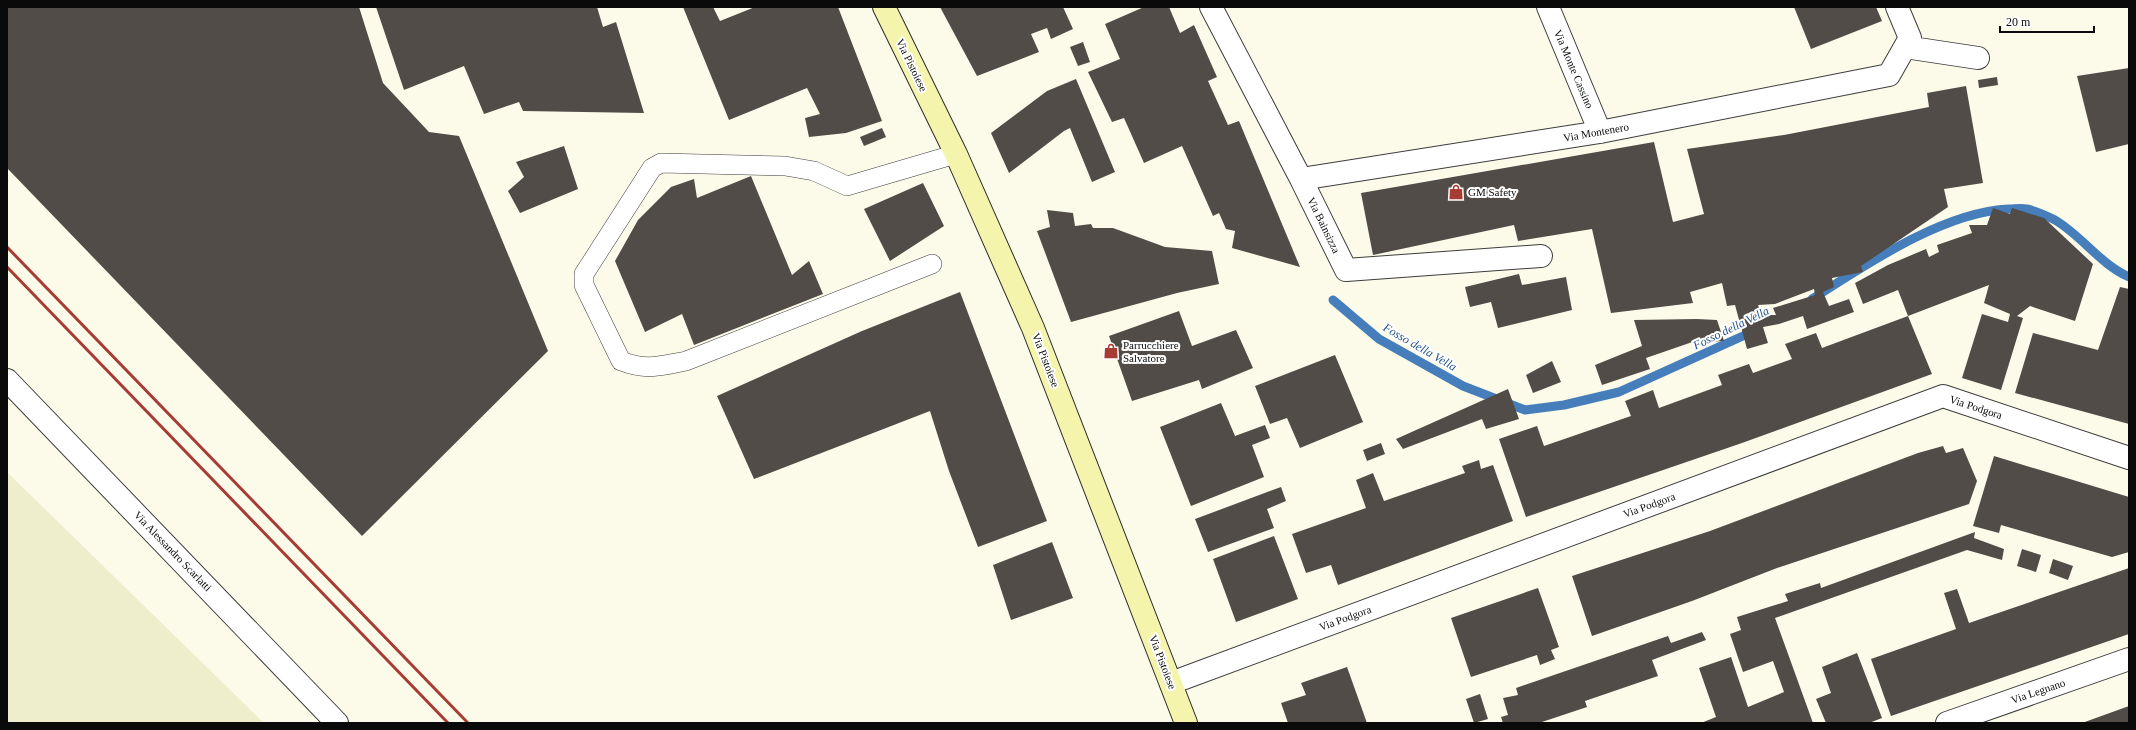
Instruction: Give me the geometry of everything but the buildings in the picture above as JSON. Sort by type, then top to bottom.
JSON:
[{"type":"main road","name":"Via Pistoiese","points":[[884,7],[956,154],[1033,328],[1186,723]]},
{"type":"street","name":"Via Bainsizza","points":[[1211,7],[1301,179],[1346,270],[1541,256]]},
{"type":"street","name":"Via Monte Cassino","points":[[1548,7],[1600,132]]},
{"type":"street","points":[[1897,7],[1910,38],[1905,47],[1978,58]]},
{"type":"street","name":"Via Montenero","points":[[1301,179],[1600,132],[1889,75],[1905,47]]},
{"type":"street","name":"Via Alessandro Scarlatti","points":[[7,380],[337,723]]},
{"type":"street","name":"Via Podgora","points":[[1171,683],[1943,396],[2129,458]]},
{"type":"street","name":"Via Legnano","points":[[1946,723],[2129,659]]},
{"type":"lane","points":[[932,264],[686,361],[657,367],[638,367],[621,361],[584,285],[584,274],[652,168],[661,163],[785,166],[814,171],[847,186],[956,154]]},
{"type":"green space","points":[[7,472],[264,723],[7,723]]},
{"type":"waterway","name":"Fosso della Vella","points":[[1812,299],[1881,256],[1932,230],[1958,219],[1984,212],[2009,209],[2027,209],[2038,212],[2055,220],[2074,234],[2109,265],[2129,277]]},
{"type":"waterway","name":"Fosso della Vella","points":[[1333,300],[1379,339],[1463,386],[1525,410],[1564,405],[1619,392],[1754,331]]},
{"type":"railway","points":[[7,247],[468,723]]},
{"type":"railway","points":[[7,267],[448,723]]},
{"type":"place","name":"GM Safety","points":[[1456,192]]},
{"type":"place","name":"Parrucchiere Salvatore","points":[[1111,351]]}]
